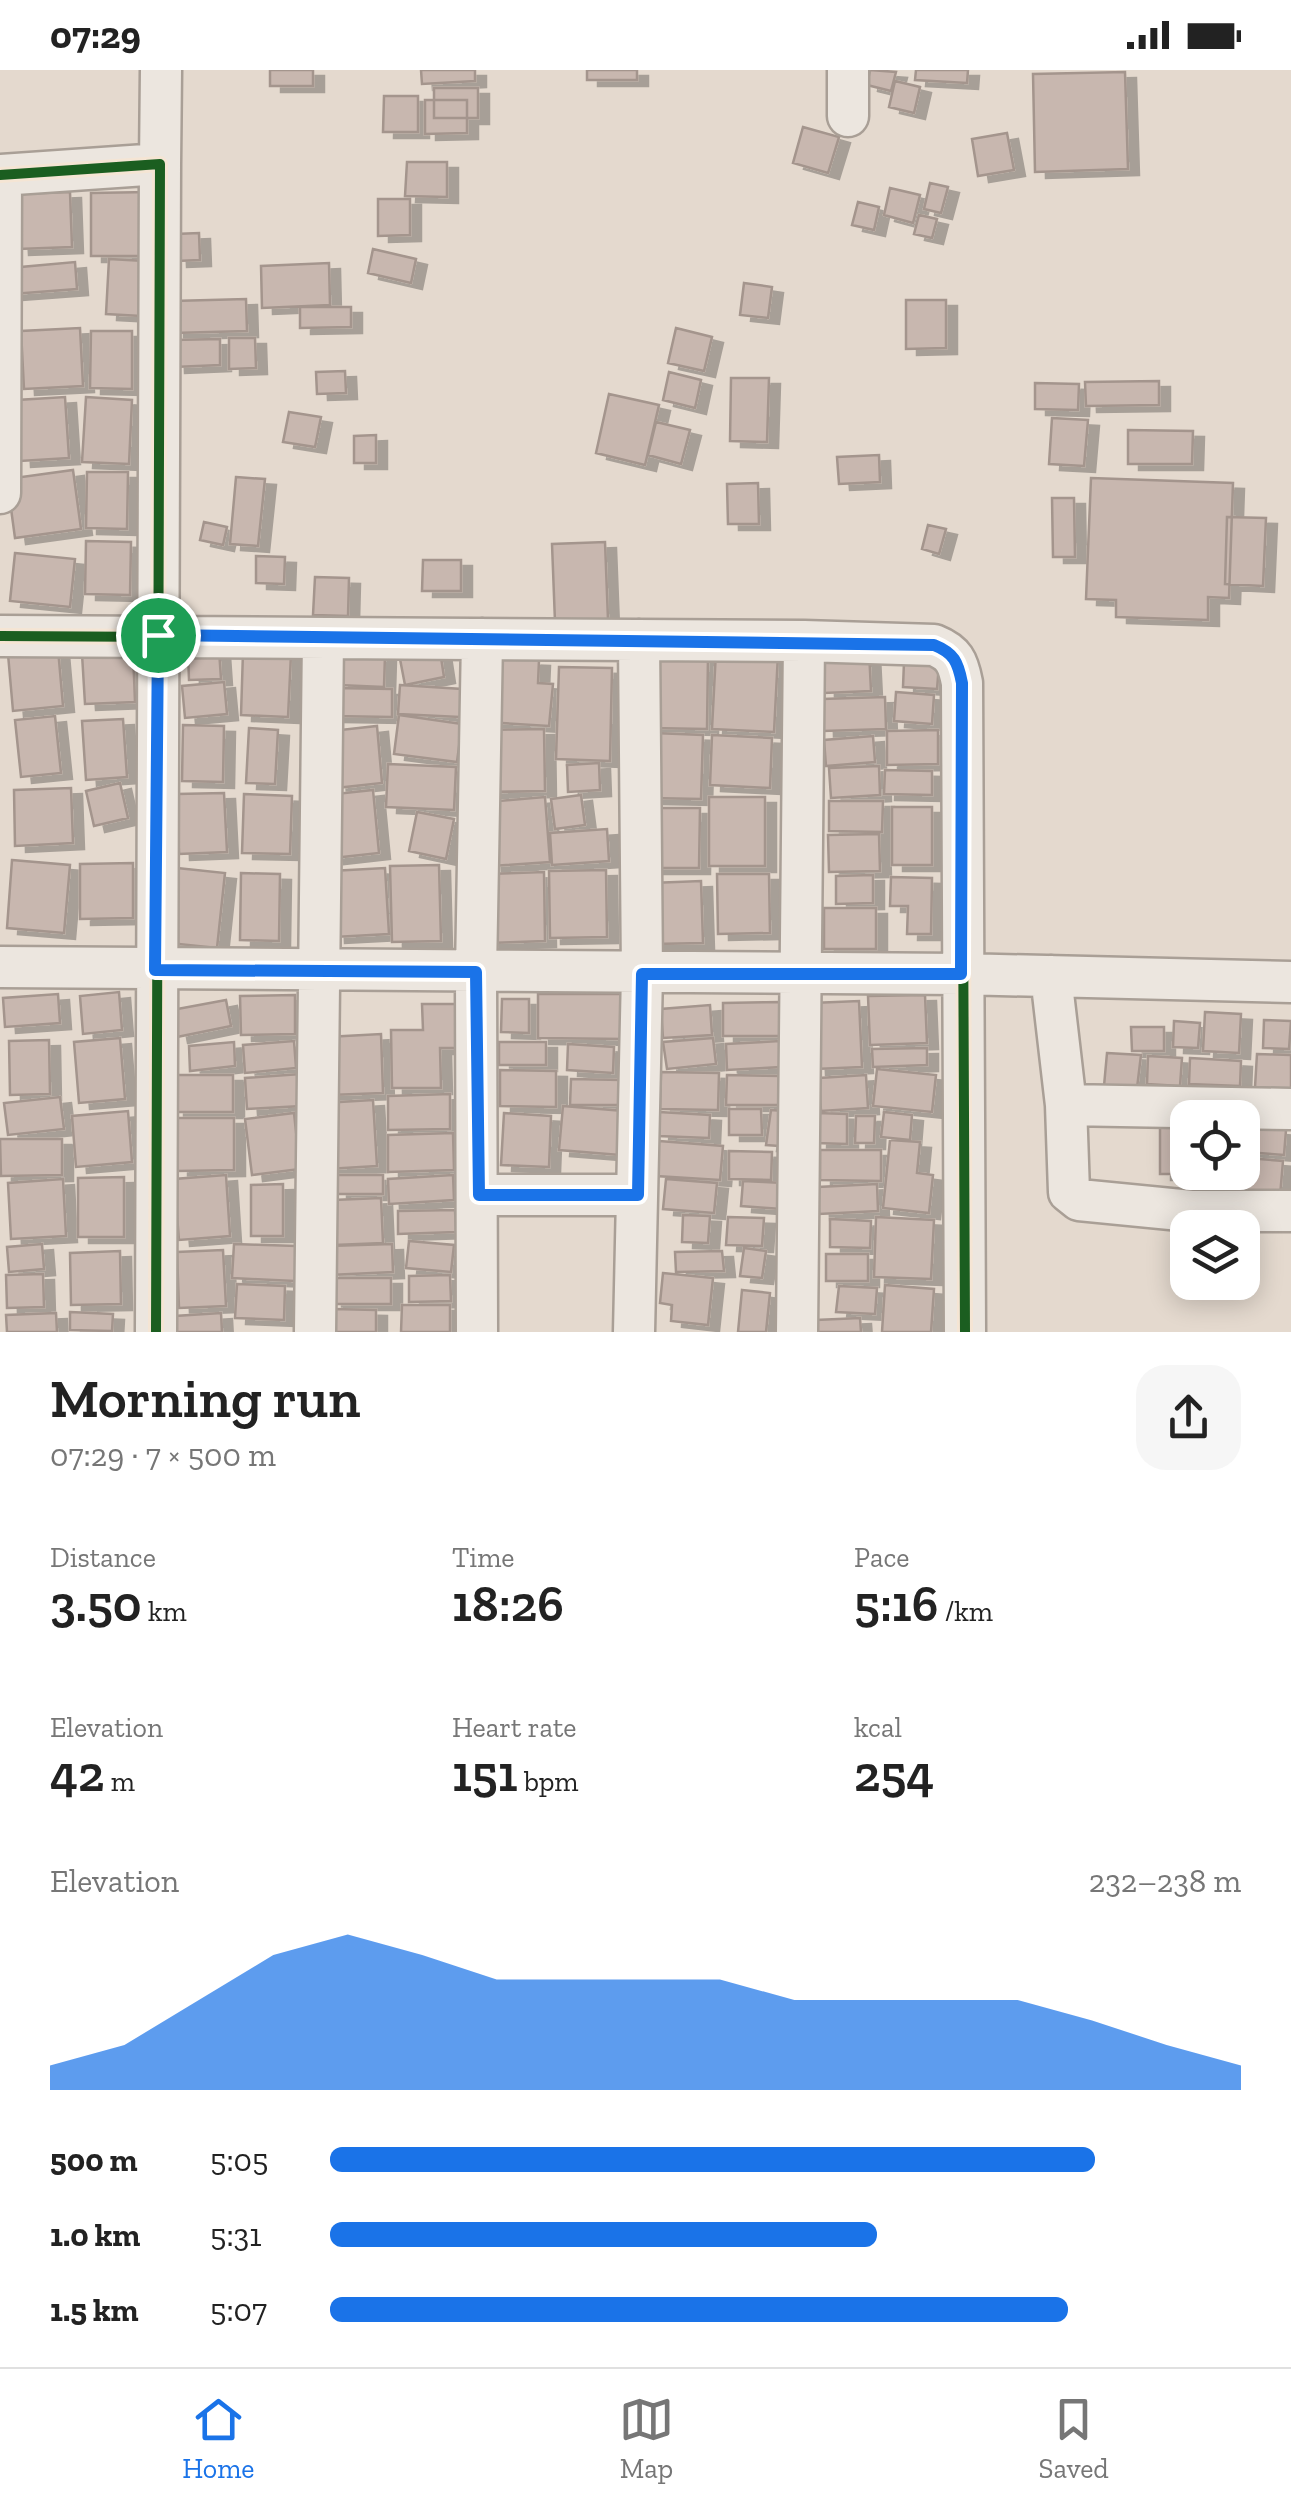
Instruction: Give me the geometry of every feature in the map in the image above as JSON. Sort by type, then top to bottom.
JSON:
[{"type":"street","points":[[156,1332],[161,70]]},
{"type":"street","points":[[848,70],[848,116]]},
{"type":"street","points":[[0,493],[0,175],[160,164]]},
{"type":"street","points":[[0,636],[804,641],[934,645],[949,651],[958,664],[962,683],[964,1332]]},
{"type":"street","points":[[315,1332],[322,638]]},
{"type":"street","points":[[477,1332],[476,972],[482,639]]},
{"type":"street","points":[[634,1332],[642,974],[639,640]]},
{"type":"street","points":[[797,1332],[804,641]]},
{"type":"street","points":[[0,967],[961,974],[1291,982]]},
{"type":"street","points":[[1051,976],[1066,1105],[1070,1192],[1079,1200],[1191,1210],[1291,1211]]},
{"type":"street","points":[[1066,1105],[1291,1108]]},
{"type":"street","points":[[479,1195],[638,1195]]},
{"type":"building","points":[[270,70],[313,70],[313,86],[270,86]]},
{"type":"building","points":[[421,70],[475,70],[475,81],[422,84]]},
{"type":"building","points":[[587,70],[637,70],[637,80],[587,80]]},
{"type":"building","points":[[870,70],[896,72],[891,91],[867,85]]},
{"type":"building","points":[[916,70],[968,70],[967,83],[915,80]]},
{"type":"building","points":[[1125,72],[1128,169],[1035,172],[1033,74]]},
{"type":"building","points":[[895,81],[920,87],[914,113],[889,107]]},
{"type":"building","points":[[434,88],[478,88],[478,118],[434,118]]},
{"type":"building","points":[[384,96],[418,96],[418,132],[383,132]]},
{"type":"building","points":[[425,100],[467,100],[467,133],[425,134]]},
{"type":"building","points":[[803,127],[839,137],[828,173],[793,163]]},
{"type":"building","points":[[1007,133],[1014,170],[978,176],[972,139]]},
{"type":"building","points":[[407,162],[447,162],[447,197],[405,196]]},
{"type":"building","points":[[930,183],[948,187],[941,213],[924,209]]},
{"type":"building","points":[[890,188],[920,195],[913,223],[884,215]]},
{"type":"building","points":[[70,192],[72,247],[18,249],[15,194]]},
{"type":"building","points":[[149,192],[150,256],[91,256],[91,193]]},
{"type":"building","points":[[378,199],[410,199],[410,235],[378,236]]},
{"type":"building","points":[[858,202],[879,207],[874,230],[852,225]]},
{"type":"building","points":[[919,215],[937,219],[932,238],[914,234]]},
{"type":"building","points":[[199,233],[200,260],[176,261],[175,234]]},
{"type":"building","points":[[373,249],[416,259],[411,283],[368,273]]},
{"type":"building","points":[[109,259],[145,261],[141,316],[106,314]]},
{"type":"building","points":[[75,262],[77,289],[12,294],[10,268]]},
{"type":"building","points":[[329,263],[330,305],[262,308],[261,266]]},
{"type":"building","points":[[744,283],[772,287],[768,318],[740,315]]},
{"type":"building","points":[[246,299],[247,331],[173,333],[173,301]]},
{"type":"building","points":[[906,300],[946,300],[946,348],[906,349]]},
{"type":"building","points":[[300,307],[351,307],[351,327],[300,328]]},
{"type":"building","points":[[80,328],[83,386],[24,389],[21,331]]},
{"type":"building","points":[[676,328],[712,337],[704,371],[668,363]]},
{"type":"building","points":[[91,331],[132,331],[132,389],[90,388]]},
{"type":"building","points":[[229,338],[255,338],[256,368],[229,369]]},
{"type":"building","points":[[220,339],[220,365],[174,367],[173,340]]},
{"type":"building","points":[[345,371],[346,393],[317,394],[316,372]]},
{"type":"building","points":[[669,372],[701,380],[695,408],[663,400]]},
{"type":"building","points":[[731,378],[769,378],[767,442],[730,441]]},
{"type":"building","points":[[1159,381],[1159,405],[1086,406],[1085,382]]},
{"type":"building","points":[[1035,383],[1079,384],[1078,410],[1035,409]]},
{"type":"building","points":[[609,394],[659,405],[645,465],[596,453]]},
{"type":"building","points":[[65,397],[69,458],[20,461],[17,400]]},
{"type":"building","points":[[86,397],[132,400],[129,464],[82,462]]},
{"type":"building","points":[[289,412],[321,417],[315,447],[283,442]]},
{"type":"building","points":[[1052,418],[1088,420],[1084,466],[1049,464]]},
{"type":"building","points":[[656,422],[690,430],[681,464],[648,455]]},
{"type":"building","points":[[1128,430],[1193,431],[1192,464],[1128,464]]},
{"type":"building","points":[[376,435],[376,463],[354,463],[354,436]]},
{"type":"building","points":[[879,455],[880,482],[839,484],[837,457]]},
{"type":"building","points":[[73,470],[81,529],[15,538],[7,479]]},
{"type":"building","points":[[87,472],[128,472],[127,529],[86,528]]},
{"type":"building","points":[[236,477],[265,479],[258,546],[230,544]]},
{"type":"building","points":[[1091,478],[1233,483],[1229,598],[1208,597],[1208,620],[1116,617],[1116,600],[1086,599]]},
{"type":"building","points":[[758,483],[759,524],[728,524],[727,484]]},
{"type":"building","points":[[1052,498],[1074,498],[1075,557],[1053,557]]},
{"type":"building","points":[[1227,517],[1266,518],[1263,586],[1225,584]]},
{"type":"building","points":[[204,522],[227,527],[223,545],[200,540]]},
{"type":"building","points":[[928,525],[946,529],[939,554],[922,549]]},
{"type":"building","points":[[86,541],[131,542],[130,595],[85,594]]},
{"type":"building","points":[[605,542],[608,620],[555,622],[552,544]]},
{"type":"building","points":[[15,553],[75,559],[70,607],[10,601]]},
{"type":"building","points":[[256,556],[285,557],[284,584],[256,583]]},
{"type":"building","points":[[423,560],[461,560],[461,591],[422,591]]},
{"type":"building","points":[[315,577],[349,578],[348,616],[313,615]]},
{"type":"building","points":[[58,649],[63,706],[13,711],[8,654]]},
{"type":"building","points":[[219,650],[221,679],[189,680],[188,652]]},
{"type":"building","points":[[133,651],[135,702],[85,704],[82,654]]},
{"type":"building","points":[[440,651],[444,677],[405,685],[400,659]]},
{"type":"building","points":[[716,651],[778,654],[774,732],[712,729]]},
{"type":"building","points":[[869,651],[871,691],[824,693],[823,653]]},
{"type":"building","points":[[243,652],[291,654],[288,717],[241,715]]},
{"type":"building","points":[[339,654],[385,655],[384,687],[338,685]]},
{"type":"building","points":[[651,654],[708,655],[707,729],[650,728]]},
{"type":"building","points":[[491,658],[539,660],[538,683],[553,684],[549,726],[486,722]]},
{"type":"building","points":[[904,662],[939,665],[937,689],[903,687]]},
{"type":"building","points":[[559,667],[612,668],[610,761],[556,759]]},
{"type":"building","points":[[224,682],[227,714],[185,718],[182,686]]},
{"type":"building","points":[[400,685],[462,689],[460,717],[398,714]]},
{"type":"building","points":[[333,688],[392,689],[392,717],[332,716]]},
{"type":"building","points":[[896,692],[934,695],[932,724],[894,721]]},
{"type":"building","points":[[885,697],[886,729],[823,731],[822,699]]},
{"type":"building","points":[[399,715],[462,724],[457,762],[394,754]]},
{"type":"building","points":[[55,716],[61,773],[21,777],[15,720]]},
{"type":"building","points":[[123,719],[127,777],[86,780],[82,721]]},
{"type":"building","points":[[183,725],[224,726],[223,782],[182,781]]},
{"type":"building","points":[[377,726],[382,783],[336,788],[331,731]]},
{"type":"building","points":[[249,728],[278,730],[275,784],[246,783]]},
{"type":"building","points":[[544,729],[545,791],[489,792],[488,730]]},
{"type":"building","points":[[938,730],[938,764],[887,765],[887,731]]},
{"type":"building","points":[[654,733],[703,735],[701,799],[651,798]]},
{"type":"building","points":[[712,735],[772,738],[770,788],[710,785]]},
{"type":"building","points":[[873,736],[875,762],[826,766],[824,740]]},
{"type":"building","points":[[599,763],[600,790],[568,792],[567,765]]},
{"type":"building","points":[[388,764],[456,767],[454,810],[386,807]]},
{"type":"building","points":[[879,766],[880,795],[831,798],[829,768]]},
{"type":"building","points":[[885,770],[932,771],[932,795],[884,794]]},
{"type":"building","points":[[120,783],[128,818],[94,826],[86,791]]},
{"type":"building","points":[[71,788],[73,843],[15,846],[14,790]]},
{"type":"building","points":[[373,790],[379,853],[333,858],[326,795]]},
{"type":"building","points":[[224,793],[227,852],[179,854],[177,794]]},
{"type":"building","points":[[244,794],[292,796],[290,854],[242,853]]},
{"type":"building","points":[[581,795],[585,825],[555,829],[551,799]]},
{"type":"building","points":[[545,797],[550,862],[491,866],[487,802]]},
{"type":"building","points":[[709,797],[765,797],[765,866],[709,866]]},
{"type":"building","points":[[829,801],[883,801],[882,832],[829,831]]},
{"type":"building","points":[[892,807],[932,807],[932,865],[892,865]]},
{"type":"building","points":[[652,808],[700,808],[699,868],[651,868]]},
{"type":"building","points":[[417,812],[454,819],[446,859],[409,851]]},
{"type":"building","points":[[607,829],[609,861],[552,865],[550,833]]},
{"type":"building","points":[[879,834],[880,871],[829,872],[828,835]]},
{"type":"building","points":[[12,860],[70,865],[64,933],[7,928]]},
{"type":"building","points":[[133,863],[133,918],[80,919],[80,864]]},
{"type":"building","points":[[439,865],[441,941],[392,942],[390,866]]},
{"type":"building","points":[[177,868],[225,873],[217,948],[169,943]]},
{"type":"building","points":[[385,868],[389,934],[334,937],[331,871]]},
{"type":"building","points":[[606,870],[607,937],[550,938],[549,871]]},
{"type":"building","points":[[544,872],[545,941],[489,943],[488,874]]},
{"type":"building","points":[[241,873],[280,874],[279,941],[240,940]]},
{"type":"building","points":[[717,874],[769,874],[770,933],[718,934]]},
{"type":"building","points":[[873,875],[873,903],[836,904],[836,876]]},
{"type":"building","points":[[891,877],[932,878],[931,934],[907,934],[908,906],[890,906]]},
{"type":"building","points":[[701,881],[703,943],[653,944],[651,883]]},
{"type":"building","points":[[824,908],[876,908],[876,949],[824,949]]},
{"type":"building","points":[[119,992],[122,1030],[83,1034],[80,996]]},
{"type":"building","points":[[58,994],[60,1023],[5,1027],[3,998]]},
{"type":"building","points":[[538,994],[625,994],[625,1039],[538,1038]]},
{"type":"building","points":[[295,995],[295,1034],[241,1035],[240,996]]},
{"type":"building","points":[[925,995],[927,1043],[870,1045],[868,996]]},
{"type":"building","points":[[502,999],[529,999],[529,1033],[501,1032]]},
{"type":"building","points":[[226,1000],[231,1026],[177,1037],[172,1010]]},
{"type":"building","points":[[859,1001],[862,1067],[815,1069],[812,1003]]},
{"type":"building","points":[[780,1002],[781,1036],[723,1036],[723,1003]]},
{"type":"building","points":[[422,1004],[461,1004],[462,1048],[440,1048],[441,1088],[392,1088],[391,1030],[423,1030]]},
{"type":"building","points":[[710,1005],[712,1035],[663,1038],[661,1009]]},
{"type":"building","points":[[1205,1012],[1241,1014],[1239,1053],[1203,1051]]},
{"type":"building","points":[[1264,1020],[1291,1021],[1289,1049],[1263,1048]]},
{"type":"building","points":[[1174,1021],[1200,1023],[1198,1048],[1173,1047]]},
{"type":"building","points":[[1131,1027],[1164,1027],[1164,1051],[1132,1051]]},
{"type":"building","points":[[381,1034],[383,1093],[329,1095],[327,1037]]},
{"type":"building","points":[[120,1038],[125,1099],[79,1103],[74,1042]]},
{"type":"building","points":[[713,1038],[716,1064],[667,1069],[663,1042]]},
{"type":"building","points":[[49,1040],[50,1094],[10,1095],[9,1041]]},
{"type":"building","points":[[294,1041],[296,1068],[245,1073],[243,1045]]},
{"type":"building","points":[[780,1041],[781,1067],[727,1070],[726,1044]]},
{"type":"building","points":[[234,1042],[235,1066],[190,1071],[189,1046]]},
{"type":"building","points":[[499,1042],[546,1042],[546,1065],[499,1065]]},
{"type":"building","points":[[568,1044],[614,1047],[613,1073],[567,1070]]},
{"type":"building","points":[[927,1048],[927,1065],[873,1067],[872,1049]]},
{"type":"building","points":[[1107,1053],[1141,1055],[1137,1088],[1104,1086]]},
{"type":"building","points":[[1257,1054],[1291,1055],[1291,1089],[1255,1087]]},
{"type":"building","points":[[1148,1056],[1182,1058],[1180,1086],[1147,1084]]},
{"type":"building","points":[[1190,1058],[1241,1061],[1240,1086],[1189,1084]]},
{"type":"building","points":[[877,1069],[936,1075],[932,1112],[873,1106]]},
{"type":"building","points":[[500,1070],[556,1071],[556,1107],[500,1106]]},
{"type":"building","points":[[661,1072],[719,1073],[718,1110],[660,1109]]},
{"type":"building","points":[[301,1074],[302,1106],[247,1109],[245,1078]]},
{"type":"building","points":[[173,1075],[233,1075],[233,1112],[173,1112]]},
{"type":"building","points":[[727,1075],[781,1076],[781,1105],[726,1105]]},
{"type":"building","points":[[866,1075],[868,1108],[821,1111],[819,1078]]},
{"type":"building","points":[[571,1079],[622,1080],[621,1105],[570,1105]]},
{"type":"building","points":[[450,1094],[450,1129],[388,1130],[388,1096]]},
{"type":"building","points":[[60,1097],[64,1129],[8,1135],[4,1103]]},
{"type":"building","points":[[373,1100],[377,1166],[327,1169],[323,1103]]},
{"type":"building","points":[[563,1106],[624,1111],[620,1155],[559,1150]]},
{"type":"building","points":[[729,1109],[761,1109],[762,1135],[729,1135]]},
{"type":"building","points":[[771,1110],[784,1111],[779,1146],[766,1145]]},
{"type":"building","points":[[128,1111],[132,1162],[76,1167],[72,1116]]},
{"type":"building","points":[[659,1112],[710,1115],[709,1138],[658,1136]]},
{"type":"building","points":[[884,1112],[912,1115],[910,1140],[881,1137]]},
{"type":"building","points":[[294,1113],[300,1169],[252,1175],[245,1119]]},
{"type":"building","points":[[504,1113],[551,1116],[549,1167],[501,1165]]},
{"type":"building","points":[[817,1113],[847,1114],[847,1144],[816,1143]]},
{"type":"building","points":[[856,1116],[875,1116],[874,1143],[855,1143]]},
{"type":"building","points":[[177,1118],[234,1118],[234,1170],[177,1171]]},
{"type":"building","points":[[1160,1123],[1170,1123],[1170,1174],[1160,1174]]},
{"type":"building","points":[[1260,1128],[1286,1130],[1284,1155],[1260,1153]]},
{"type":"building","points":[[453,1133],[454,1170],[388,1172],[388,1135]]},
{"type":"building","points":[[0,1139],[62,1139],[62,1175],[1,1176]]},
{"type":"building","points":[[890,1140],[920,1142],[917,1173],[933,1175],[929,1213],[883,1208]]},
{"type":"building","points":[[659,1141],[723,1146],[720,1180],[656,1176]]},
{"type":"building","points":[[820,1150],[881,1150],[881,1181],[820,1180]]},
{"type":"building","points":[[729,1151],[772,1152],[771,1180],[729,1179]]},
{"type":"building","points":[[1260,1159],[1283,1161],[1280,1196],[1244,1193],[1260,1190]]},
{"type":"building","points":[[226,1175],[230,1236],[179,1240],[174,1179]]},
{"type":"building","points":[[336,1175],[383,1175],[383,1194],[336,1194]]},
{"type":"building","points":[[453,1175],[454,1200],[389,1204],[388,1179]]},
{"type":"building","points":[[124,1177],[124,1237],[78,1237],[78,1178]]},
{"type":"building","points":[[63,1179],[66,1236],[11,1239],[8,1183]]},
{"type":"building","points":[[666,1179],[717,1183],[714,1213],[663,1209]]},
{"type":"building","points":[[743,1181],[783,1183],[782,1209],[741,1206]]},
{"type":"building","points":[[283,1184],[283,1236],[251,1236],[251,1185]]},
{"type":"building","points":[[877,1184],[878,1211],[819,1214],[818,1187]]},
{"type":"building","points":[[381,1198],[383,1243],[334,1245],[333,1200]]},
{"type":"building","points":[[455,1210],[456,1232],[398,1234],[398,1211]]},
{"type":"building","points":[[683,1215],[710,1216],[708,1243],[682,1242]]},
{"type":"building","points":[[728,1217],[764,1218],[762,1246],[726,1245]]},
{"type":"building","points":[[876,1217],[934,1220],[931,1279],[874,1277]]},
{"type":"building","points":[[830,1219],[871,1221],[870,1248],[830,1247]]},
{"type":"building","points":[[409,1241],[454,1245],[451,1272],[406,1268]]},
{"type":"building","points":[[42,1244],[44,1269],[9,1272],[7,1247]]},
{"type":"building","points":[[234,1244],[297,1246],[295,1281],[232,1278]]},
{"type":"building","points":[[392,1244],[393,1272],[329,1275],[328,1246]]},
{"type":"building","points":[[744,1248],[766,1251],[762,1278],[740,1276]]},
{"type":"building","points":[[223,1250],[226,1306],[179,1308],[177,1252]]},
{"type":"building","points":[[120,1251],[121,1304],[71,1305],[70,1253]]},
{"type":"building","points":[[722,1251],[724,1271],[676,1272],[675,1252]]},
{"type":"building","points":[[826,1254],[868,1254],[868,1281],[826,1281]]},
{"type":"building","points":[[663,1273],[713,1278],[708,1325],[671,1321],[672,1305],[660,1303]]},
{"type":"building","points":[[43,1274],[44,1307],[7,1308],[6,1275]]},
{"type":"building","points":[[450,1275],[451,1301],[409,1302],[409,1276]]},
{"type":"building","points":[[331,1278],[391,1278],[391,1304],[331,1304]]},
{"type":"building","points":[[237,1284],[285,1286],[284,1320],[235,1318]]},
{"type":"building","points":[[885,1285],[934,1289],[931,1332],[882,1332]]},
{"type":"building","points":[[839,1286],[877,1288],[875,1314],[836,1312]]},
{"type":"building","points":[[742,1290],[770,1293],[766,1332],[738,1332]]},
{"type":"building","points":[[402,1305],[450,1305],[450,1332],[401,1332]]},
{"type":"building","points":[[333,1309],[376,1310],[376,1332],[332,1332]]},
{"type":"building","points":[[70,1312],[113,1314],[112,1331],[70,1330]]},
{"type":"building","points":[[56,1313],[57,1332],[7,1332],[6,1315]]},
{"type":"building","points":[[221,1313],[222,1332],[176,1332],[175,1316]]},
{"type":"building","points":[[860,1318],[861,1332],[816,1332],[816,1320]]},
{"type":"cycle path","points":[[0,175],[160,164],[156,1332]]},
{"type":"cycle path","points":[[0,636],[804,641],[934,645],[946,651],[957,664],[962,683],[965,1332]]},
{"type":"route","points":[[158,635],[804,641],[934,645],[949,651],[958,664],[962,683],[961,974],[642,974],[638,1195],[479,1195],[476,972],[155,970],[158,635]]}]
